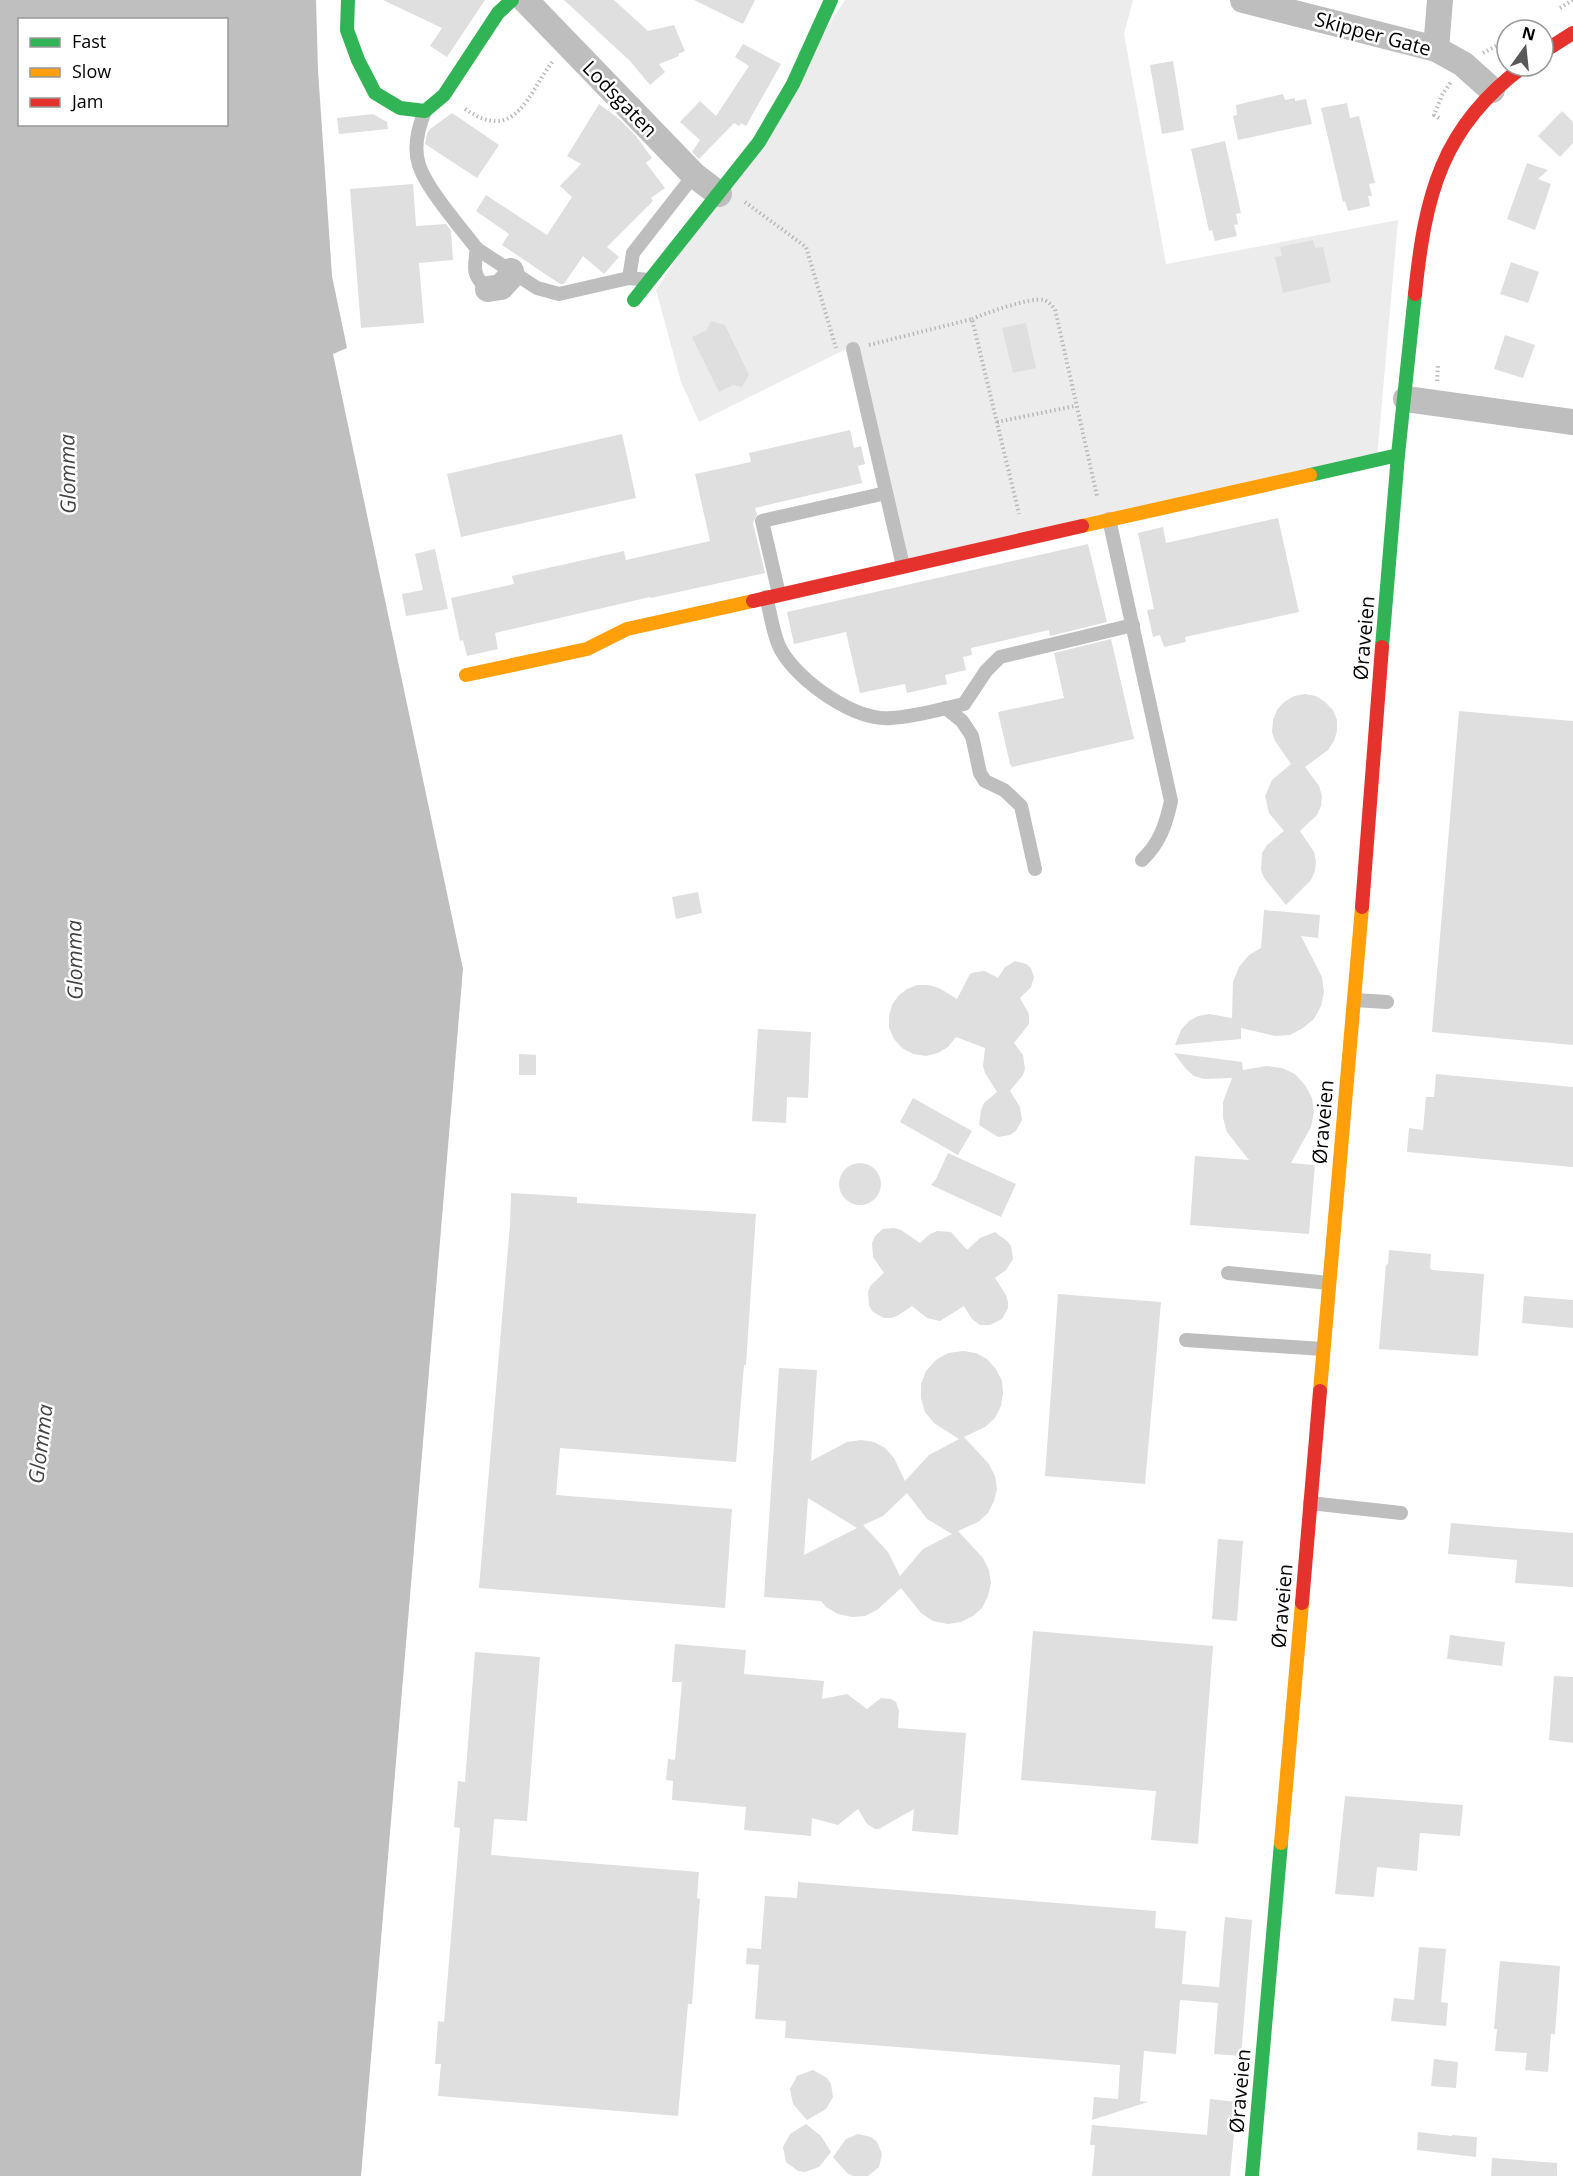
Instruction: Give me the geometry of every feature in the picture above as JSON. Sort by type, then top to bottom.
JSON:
[{"type":"street","points":[[348,0],[347,30],[358,60],[375,93],[400,108],[425,111],[444,95],[498,13],[512,0]]},
{"type":"street","name":"Lodsgaten","points":[[525,0],[694,175],[722,191]]},
{"type":"street","points":[[634,300],[759,142],[793,84],[831,0]]},
{"type":"street","name":"Skipper Gate","points":[[1243,0],[1436,49],[1463,64],[1492,90]]},
{"type":"street","points":[[1436,49],[1440,0]]},
{"type":"street","points":[[1555,44],[1573,33]]},
{"type":"street","name":"Øraveien","points":[[1252,2176],[1354,1000],[1398,454],[1406,399],[1419,263],[1438,174],[1460,130],[1492,90],[1508,78]]},
{"type":"street","points":[[488,289],[501,287],[510,277],[511,271]]},
{"type":"street","points":[[1406,399],[1573,422]]},
{"type":"street","points":[[466,675],[587,649],[627,629],[1398,454]]},
{"type":"lane","points":[[425,111],[419,126],[416,151],[418,165],[431,188],[477,249],[537,288],[559,294],[629,278],[648,280]]},
{"type":"lane","points":[[629,278],[633,253],[694,175]]},
{"type":"lane","points":[[477,249],[474,268],[478,281],[488,289]]},
{"type":"lane","points":[[854,354],[903,566]]},
{"type":"lane","points":[[886,493],[762,521],[781,649],[791,664],[812,684],[838,702],[875,718],[892,718],[964,704],[986,671],[1000,657],[1133,625]]},
{"type":"lane","points":[[1106,520],[1133,625],[1171,801],[1167,821],[1159,841],[1142,860]]},
{"type":"lane","points":[[946,708],[962,722],[972,736],[980,773],[985,781],[1004,790],[1021,806],[1035,869]]},
{"type":"lane","points":[[1354,1000],[1387,1002]]},
{"type":"lane","points":[[1228,1274],[1329,1283]]},
{"type":"lane","points":[[1186,1340],[1323,1349]]},
{"type":"lane","points":[[1310,1503],[1401,1513]]},
{"type":"path","points":[[444,95],[483,120],[505,121],[521,108],[566,43]]},
{"type":"path","points":[[722,191],[806,247],[840,362],[854,354],[972,319],[991,310],[1038,299],[1047,301],[1055,309],[1075,406],[1106,520]]},
{"type":"path","points":[[972,319],[1025,538]]},
{"type":"path","points":[[1436,403],[1438,357]]},
{"type":"path","points":[[997,422],[1075,406]]},
{"type":"shaded area","points":[[845,0],[1133,0],[1124,34],[1166,264],[1398,220],[1377,458],[897,568],[852,346],[699,422],[681,382],[656,290]]},
{"type":"water","name":"Glomma","points":[[0,0],[316,0],[318,70],[332,276],[347,348],[333,354],[463,969],[361,2176],[0,2176]]},
{"type":"building","points":[[383,0],[485,0],[447,57],[430,46],[442,28]]},
{"type":"building","points":[[564,0],[614,0],[648,31],[674,25],[685,51],[659,64],[665,72],[650,85],[630,61]]},
{"type":"building","points":[[694,0],[755,0],[743,24]]},
{"type":"building","points":[[743,44],[781,64],[746,126],[734,123],[699,159],[692,152],[700,140],[680,122],[700,101],[716,116],[749,66],[735,57]]},
{"type":"building","points":[[1173,61],[1184,130],[1162,134],[1150,65]]},
{"type":"building","points":[[1283,94],[1285,100],[1306,99],[1312,124],[1238,140],[1233,116],[1237,115],[1236,105]]},
{"type":"building","points":[[1347,103],[1350,118],[1359,116],[1375,183],[1369,184],[1372,196],[1368,196],[1370,206],[1348,211],[1345,201],[1343,202],[1321,108]]},
{"type":"building","points":[[599,104],[618,118],[636,136],[652,158],[646,163],[665,188],[651,198],[653,201],[607,247],[619,257],[604,274],[583,256],[564,284],[560,284],[502,245],[509,234],[476,211],[486,195],[547,235],[572,197],[560,186],[581,164],[567,156]]},
{"type":"building","points":[[1562,111],[1573,122],[1573,143],[1560,157],[1538,136]]},
{"type":"building","points":[[452,113],[499,145],[477,178],[425,144],[430,129]]},
{"type":"building","points":[[373,114],[387,122],[388,129],[339,134],[337,118]]},
{"type":"building","points":[[1225,141],[1241,213],[1236,214],[1238,224],[1234,225],[1237,236],[1215,241],[1212,230],[1209,231],[1191,149]]},
{"type":"building","points":[[1527,163],[1548,170],[1538,179],[1551,184],[1535,230],[1507,219]]},
{"type":"building","points":[[413,184],[416,226],[446,224],[451,231],[453,260],[419,263],[424,323],[361,328],[350,189]]},
{"type":"building","points":[[1313,240],[1315,248],[1323,247],[1331,282],[1283,293],[1275,257],[1282,256],[1280,247]]},
{"type":"building","points":[[1511,262],[1539,272],[1528,303],[1500,294]]},
{"type":"building","points":[[711,321],[725,325],[749,375],[742,387],[733,385],[719,392],[692,337],[707,330]]},
{"type":"building","points":[[1026,323],[1036,368],[1013,373],[1002,328]]},
{"type":"building","points":[[1505,335],[1535,345],[1523,378],[1494,369]]},
{"type":"building","points":[[850,430],[854,448],[861,446],[865,464],[858,466],[862,483],[755,508],[757,514],[753,523],[765,573],[495,633],[498,649],[467,656],[463,640],[460,641],[451,598],[514,584],[512,576],[624,551],[626,560],[710,541],[695,474],[751,462],[749,453]]},
{"type":"building","points":[[622,434],[636,498],[461,537],[447,474]]},
{"type":"building","points":[[1278,518],[1299,612],[1185,637],[1186,642],[1164,647],[1160,635],[1153,637],[1147,610],[1154,609],[1138,533],[1163,527],[1166,543]]},
{"type":"building","points":[[1088,544],[1107,622],[1050,636],[1049,630],[971,648],[972,655],[963,657],[966,670],[945,675],[947,684],[907,693],[905,684],[860,693],[846,632],[794,644],[787,612]]},
{"type":"building","points":[[435,549],[448,609],[406,616],[402,594],[423,590],[415,554]]},
{"type":"building","points":[[1111,639],[1134,739],[1012,767],[998,712],[1064,698],[1054,653]]},
{"type":"building","points":[[1305,694],[1316,696],[1333,710],[1337,720],[1337,731],[1328,750],[1305,767],[1319,786],[1322,796],[1317,815],[1300,831],[1314,852],[1315,871],[1311,880],[1286,905],[1264,878],[1261,870],[1262,853],[1267,845],[1284,831],[1269,813],[1265,796],[1272,780],[1291,764],[1275,741],[1272,732],[1273,720],[1277,710],[1284,702],[1294,696]]},
{"type":"building","points":[[1459,711],[1573,721],[1573,1045],[1432,1032]]},
{"type":"building","points":[[698,892],[702,913],[676,919],[672,897]]},
{"type":"building","points":[[1264,910],[1320,915],[1318,938],[1301,936],[1322,977],[1324,992],[1321,1006],[1314,1019],[1290,1035],[1275,1036],[1241,1028],[1241,1039],[1175,1045],[1181,1030],[1189,1021],[1198,1016],[1209,1014],[1232,1018],[1233,982],[1239,967],[1249,955],[1261,948]]},
{"type":"building","points":[[1015,961],[1031,968],[1034,977],[1031,987],[1020,998],[1029,1014],[1029,1024],[1014,1043],[1023,1055],[1025,1069],[1010,1091],[1020,1107],[1022,1120],[1016,1131],[1010,1135],[998,1137],[979,1125],[984,1103],[997,1092],[983,1066],[985,1048],[956,1037],[948,1047],[938,1053],[926,1056],[913,1054],[902,1048],[894,1039],[889,1028],[889,1016],[898,996],[907,989],[917,985],[928,985],[939,988],[957,999],[970,974],[985,971],[998,978],[1005,967]]},
{"type":"building","points":[[758,1029],[811,1032],[808,1098],[787,1097],[786,1123],[752,1121]]},
{"type":"building","points":[[1174,1053],[1242,1062],[1243,1070],[1267,1066],[1282,1068],[1295,1074],[1305,1085],[1312,1098],[1314,1112],[1311,1127],[1291,1163],[1315,1165],[1309,1234],[1190,1225],[1195,1156],[1249,1160],[1227,1132],[1223,1118],[1223,1102],[1232,1078],[1204,1079],[1194,1076]]},
{"type":"building","points":[[519,1054],[536,1055],[536,1075],[519,1075]]},
{"type":"building","points":[[1436,1074],[1573,1087],[1573,1167],[1407,1152],[1409,1128],[1423,1130],[1426,1097],[1434,1097]]},
{"type":"building","points":[[913,1098],[972,1131],[958,1155],[900,1122]]},
{"type":"building","points":[[948,1153],[1016,1184],[1001,1217],[931,1185]]},
{"type":"building","points":[[860,1163],[875,1169],[881,1184],[875,1199],[860,1205],[845,1199],[839,1184],[845,1169]]},
{"type":"building","points":[[511,1193],[577,1197],[577,1203],[756,1214],[746,1365],[744,1365],[736,1462],[560,1448],[556,1495],[732,1509],[725,1608],[479,1588]]},
{"type":"building","points":[[894,1228],[920,1243],[937,1231],[951,1232],[967,1250],[980,1238],[995,1232],[1007,1241],[1011,1246],[1013,1259],[1006,1270],[995,1278],[1008,1302],[1008,1308],[1002,1319],[990,1325],[980,1325],[972,1319],[964,1306],[940,1321],[927,1318],[912,1306],[891,1318],[884,1318],[873,1312],[869,1306],[868,1291],[884,1273],[873,1257],[872,1243],[875,1236],[883,1229]]},
{"type":"building","points":[[1389,1250],[1431,1254],[1430,1268],[1432,1270],[1484,1274],[1478,1356],[1379,1349]]},
{"type":"building","points":[[1058,1294],[1161,1302],[1145,1484],[1045,1476]]},
{"type":"building","points":[[1524,1296],[1573,1300],[1573,1328],[1522,1323]]},
{"type":"building","points":[[963,1351],[976,1353],[987,1359],[996,1369],[1002,1381],[1001,1406],[995,1418],[985,1427],[964,1437],[989,1464],[995,1476],[997,1489],[988,1513],[978,1522],[958,1531],[983,1558],[989,1570],[991,1583],[982,1608],[961,1622],[948,1624],[933,1621],[921,1613],[901,1588],[877,1610],[865,1616],[852,1617],[838,1614],[821,1601],[764,1597],[779,1368],[817,1370],[811,1461],[847,1442],[861,1440],[874,1442],[885,1448],[894,1458],[905,1481],[929,1455],[959,1439],[934,1423],[925,1412],[921,1398],[921,1384],[926,1371],[936,1360],[948,1353]],"holes":[[[907,1493],[927,1519],[952,1534],[923,1549],[900,1576],[888,1552],[863,1525],[883,1516]],[[808,1498],[857,1528],[804,1555]]]},
{"type":"building","points":[[1451,1523],[1573,1533],[1573,1587],[1515,1583],[1517,1560],[1448,1554]]},
{"type":"building","points":[[1218,1539],[1243,1541],[1237,1621],[1212,1619]]},
{"type":"building","points":[[1033,1631],[1213,1646],[1198,1844],[1151,1840],[1156,1791],[1021,1780]]},
{"type":"building","points":[[1450,1635],[1505,1642],[1502,1666],[1447,1659]]},
{"type":"building","points":[[675,1644],[746,1650],[744,1674],[824,1681],[822,1699],[847,1694],[867,1709],[881,1698],[891,1699],[896,1702],[899,1711],[898,1728],[966,1733],[958,1835],[912,1831],[914,1809],[879,1829],[867,1824],[858,1809],[838,1825],[812,1818],[811,1836],[744,1830],[746,1807],[672,1800],[673,1781],[666,1780],[668,1759],[675,1760],[682,1682],[672,1682]]},
{"type":"building","points":[[475,1652],[540,1657],[527,1821],[494,1819],[491,1855],[699,1872],[697,1898],[700,1899],[692,2004],[688,2004],[678,2116],[438,2096],[441,2064],[435,2064],[438,2021],[444,2022],[460,1828],[454,1827],[458,1781],[465,1782]]},
{"type":"building","points":[[1554,1676],[1573,1677],[1573,1743],[1549,1740]]},
{"type":"building","points":[[1345,1796],[1463,1805],[1460,1836],[1420,1833],[1417,1871],[1377,1867],[1374,1897],[1335,1894]]},
{"type":"building","points":[[798,1882],[1156,1911],[1155,1928],[1186,1931],[1182,1984],[1219,1987],[1225,1917],[1252,1920],[1241,2056],[1214,2054],[1218,2003],[1180,2000],[1176,2054],[1144,2051],[1140,2101],[1148,2102],[1092,2120],[1094,2097],[1118,2099],[1120,2065],[785,2038],[786,2021],[755,2019],[759,1965],[746,1964],[747,1948],[761,1949],[765,1896],[797,1898]]},
{"type":"building","points":[[1419,1947],[1446,1949],[1441,2002],[1448,2003],[1446,2026],[1391,2021],[1394,1998],[1414,2000]]},
{"type":"building","points":[[1500,1961],[1560,1966],[1555,2034],[1551,2034],[1548,2072],[1525,2070],[1527,2053],[1495,2051],[1497,2029],[1494,2029]]},
{"type":"building","points":[[1434,2059],[1458,2062],[1456,2088],[1431,2086]]},
{"type":"building","points":[[813,2070],[827,2078],[831,2084],[833,2097],[826,2109],[807,2120],[793,2104],[790,2089],[797,2076]]},
{"type":"building","points":[[1210,2099],[1237,2102],[1230,2176],[1092,2176],[1095,2145],[1090,2145],[1092,2125],[1207,2135]]},
{"type":"building","points":[[806,2124],[821,2136],[831,2152],[819,2167],[805,2172],[798,2171],[786,2162],[783,2147],[790,2134]]},
{"type":"building","points":[[1418,2132],[1477,2137],[1476,2157],[1417,2150]]},
{"type":"building","points":[[858,2134],[871,2137],[877,2142],[882,2154],[879,2167],[868,2176],[853,2176],[847,2173],[833,2157],[846,2139]]},
{"type":"building","points":[[1492,2158],[1557,2163],[1557,2176],[1491,2176]]},
{"type":"traffic: fast","points":[[348,0],[347,30],[358,60],[375,93],[400,108],[425,111],[444,95],[498,13],[512,0]]},
{"type":"traffic: fast","points":[[634,300],[759,142],[793,84],[831,0]]},
{"type":"traffic: fast","points":[[1382,647],[1398,455],[1415,294]]},
{"type":"traffic: fast","points":[[1310,475],[1398,455]]},
{"type":"traffic: fast","points":[[1252,2176],[1281,1843]]},
{"type":"traffic: slow","points":[[1082,526],[1310,475]]},
{"type":"traffic: slow","points":[[466,675],[587,649],[627,629],[753,601]]},
{"type":"traffic: slow","points":[[1320,1391],[1362,907]]},
{"type":"traffic: slow","points":[[1281,1843],[1302,1603]]},
{"type":"traffic: jam","points":[[1555,44],[1573,33]]},
{"type":"traffic: jam","points":[[1415,294],[1425,226],[1442,166],[1456,139],[1473,114],[1509,78]]},
{"type":"traffic: jam","points":[[753,601],[1082,526]]},
{"type":"traffic: jam","points":[[1362,907],[1382,647]]},
{"type":"traffic: jam","points":[[1302,1603],[1320,1391]]}]
